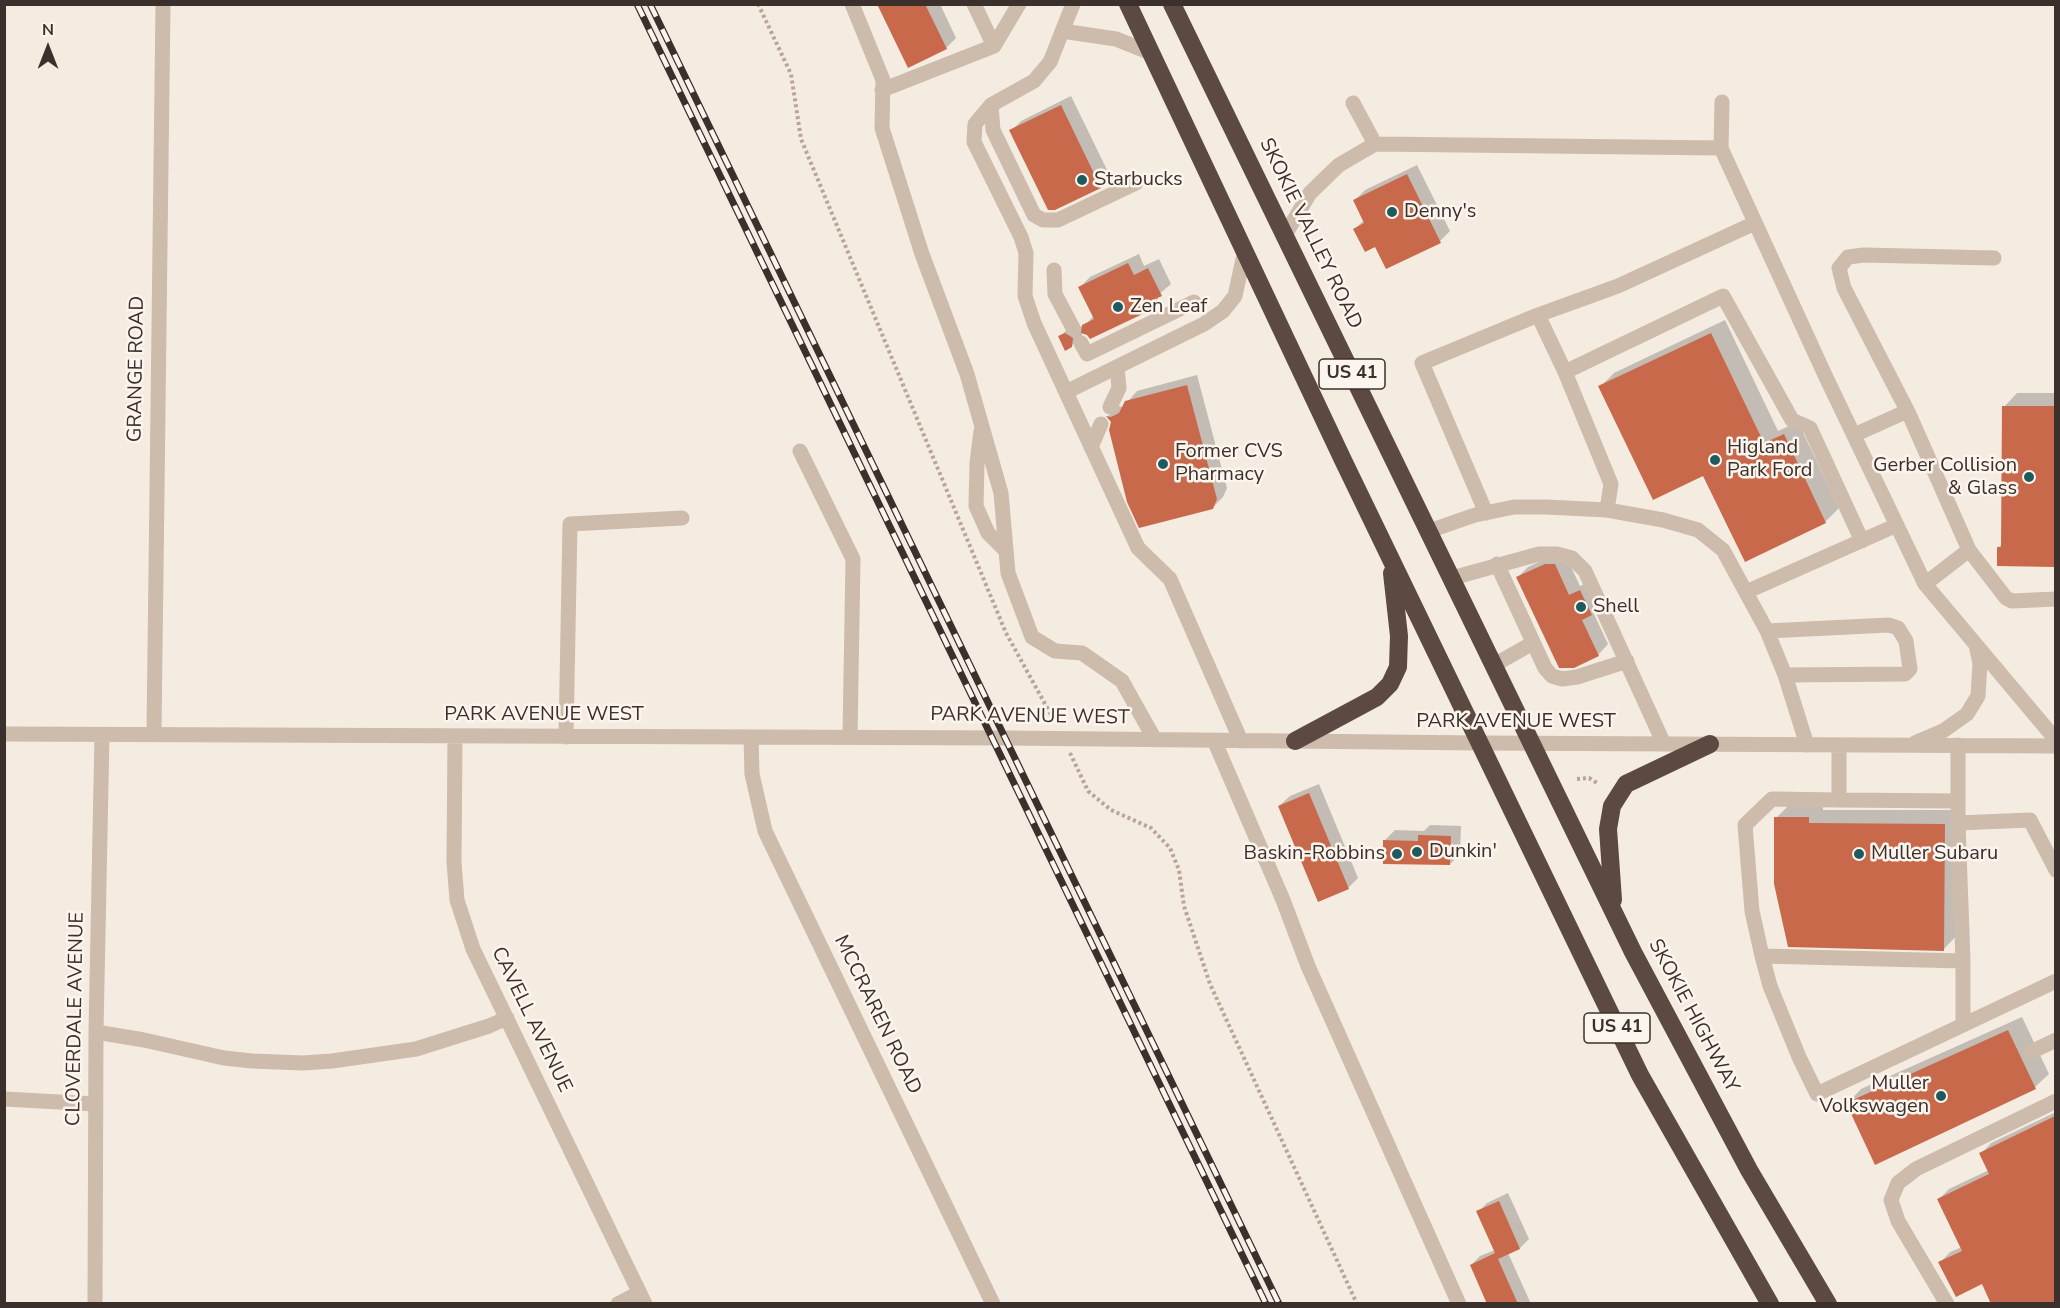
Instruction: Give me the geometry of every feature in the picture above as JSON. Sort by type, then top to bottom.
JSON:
[{"type":"highway","name":"US 41","points":[[1128,4],[1391,560],[1640,1075],[1770,1304]]},
{"type":"highway","name":"SKOKIE VALLEY ROAD","points":[[1172,4],[1532,743]]},
{"type":"highway","points":[[1295,741],[1377,697],[1390,684],[1398,667],[1399,636],[1391,560]]},
{"type":"highway","name":"SKOKIE HIGHWAY","points":[[1532,743],[1613,911],[1749,1170],[1828,1304]]},
{"type":"highway","points":[[1613,911],[1608,829],[1612,806],[1626,784],[1710,744]]},
{"type":"street","name":"GRANGE ROAD","points":[[154,733],[163,4]]},
{"type":"street","points":[[852,4],[883,80],[882,128],[922,254],[967,374],[1002,493],[1008,573],[1032,637],[1055,651],[1082,653],[1122,681],[1155,740]]},
{"type":"street","points":[[974,4],[994,46]]},
{"type":"street","points":[[882,90],[994,46],[1019,4]]},
{"type":"street","points":[[1072,4],[1050,62],[1034,81],[991,105],[975,124],[974,142],[1021,237],[1026,253],[1025,296],[1034,323],[1138,548],[1170,579],[1241,741]]},
{"type":"street","points":[[1062,31],[1116,39],[1151,52]]},
{"type":"street","points":[[1722,102],[1721,148],[1925,584],[2055,740]]},
{"type":"street","points":[[1353,103],[1375,144]]},
{"type":"street","points":[[991,105],[993,130],[1034,214],[1043,220],[1058,220],[1136,183]]},
{"type":"street","points":[[1285,235],[1310,193],[1339,165],[1375,144],[1721,148]]},
{"type":"street","points":[[1486,513],[1422,363],[1538,315],[1618,286],[1755,223]]},
{"type":"street","points":[[1066,392],[1204,324],[1223,311],[1235,296],[1245,250]]},
{"type":"street","points":[[1994,258],[1864,255],[1848,257],[1839,268],[1844,288],[1909,414],[1969,550],[2006,598],[2012,601],[2055,599]]},
{"type":"street","points":[[1054,270],[1055,294],[1073,328]]},
{"type":"street","points":[[1565,372],[1724,296],[1792,420],[1810,428],[1862,541]]},
{"type":"street","points":[[1081,343],[1087,354],[1194,302]]},
{"type":"street","points":[[1538,315],[1565,372],[1611,484],[1607,510]]},
{"type":"street","points":[[1110,407],[1119,388],[1117,367]]},
{"type":"street","points":[[1854,435],[1903,413],[1909,414]]},
{"type":"street","points":[[1091,447],[1101,424]]},
{"type":"street","points":[[982,425],[977,463],[976,506],[988,533],[1006,551]]},
{"type":"street","points":[[800,451],[853,559],[850,737]]},
{"type":"street","points":[[1429,531],[1486,513],[1514,507],[1607,510],[1663,520],[1698,530],[1722,550],[1767,631],[1785,675],[1807,745]]},
{"type":"street","points":[[566,736],[570,524],[682,518]]},
{"type":"street","points":[[1746,592],[1897,525]]},
{"type":"street","points":[[1925,584],[1969,550]]},
{"type":"street","points":[[1452,578],[1539,554],[1557,554],[1572,558],[1585,571],[1664,744]]},
{"type":"street","points":[[1497,564],[1545,668],[1552,676],[1577,677],[1627,662]]},
{"type":"street","points":[[1767,631],[1889,625],[1898,628],[1906,641],[1910,669],[1905,674],[1785,675]]},
{"type":"street","points":[[1494,665],[1533,643]]},
{"type":"street","points":[[1908,745],[1943,730],[1967,714],[1978,696],[1980,681],[1980,663],[1976,645]]},
{"type":"street","name":"PARK AVENUE WEST","points":[[4,734],[751,736],[2055,746]]},
{"type":"street","name":"CLOVERDALE AVENUE","points":[[95,1304],[96,1032],[102,735]]},
{"type":"street","name":"CAVELL AVENUE","points":[[455,736],[454,862],[457,900],[473,949],[642,1298]]},
{"type":"street","name":"MCCRAREN ROAD","points":[[751,736],[752,774],[765,831],[993,1304]]},
{"type":"street","points":[[1214,740],[1283,900],[1308,966],[1459,1304]]},
{"type":"street","points":[[1839,745],[1839,800]]},
{"type":"street","points":[[1958,745],[1963,1025]]},
{"type":"street","points":[[1958,801],[1772,799],[1744,825],[1752,911],[1762,956],[1774,997],[1817,1094],[2055,981]]},
{"type":"street","points":[[1958,823],[2030,820],[2055,870]]},
{"type":"street","points":[[1762,956],[1963,961]]},
{"type":"street","points":[[96,1032],[224,1058],[303,1063],[332,1061],[416,1048],[489,1026],[507,1018]]},
{"type":"street","points":[[2031,1052],[2055,1040]]},
{"type":"street","points":[[4,1099],[96,1104]]},
{"type":"street","points":[[1947,1304],[1898,1221],[1891,1200],[1898,1183],[1916,1169],[2055,1101]]},
{"type":"street","points":[[618,1304],[642,1298]]},
{"type":"path","points":[[1577,779],[1589,778],[1597,783]]},
{"type":"building","points":[[877,4],[925,4],[947,49],[908,68]]},
{"type":"building","points":[[1061,105],[1101,188],[1055,210],[1048,210],[1009,130]]},
{"type":"building","name":"Denny's","points":[[1407,174],[1441,243],[1386,269],[1375,247],[1365,252],[1353,229],[1364,223],[1353,200]]},
{"type":"building","name":"Zen Leaf","points":[[1128,263],[1134,275],[1148,268],[1162,296],[1146,303],[1149,311],[1090,339],[1081,333],[1082,325],[1094,319],[1078,287]]},
{"type":"building","points":[[1065,333],[1073,338],[1072,347],[1065,351],[1058,336]]},
{"type":"building","name":"Higland Park Ford","points":[[1711,333],[1764,443],[1784,434],[1826,523],[1745,562],[1703,476],[1653,500],[1598,386]]},
{"type":"building","name":"Former CVS Pharmacy","points":[[1187,385],[1217,499],[1213,509],[1139,528],[1127,502],[1109,430],[1111,422],[1106,416],[1111,417],[1119,413],[1125,401]]},
{"type":"building","name":"Gerber Collision & Glass","points":[[2002,406],[2055,406],[2055,567],[1997,566],[1997,547],[2001,547]]},
{"type":"building","name":"Shell","points":[[1545,564],[1555,564],[1569,595],[1580,590],[1592,615],[1582,620],[1599,656],[1574,668],[1559,668],[1516,577]]},
{"type":"building","points":[[1309,793],[1349,889],[1318,902],[1278,806]]},
{"type":"building","name":"Muller Subaru","points":[[1774,817],[1809,817],[1809,823],[1945,824],[1944,951],[1788,947],[1774,884]]},
{"type":"building","name":"Dunkin'","points":[[1418,835],[1451,836],[1450,865],[1383,864],[1383,840],[1418,841]]},
{"type":"building","name":"Muller Volkswagen","points":[[2008,1030],[2036,1089],[1875,1165],[1846,1103]]},
{"type":"building","points":[[2055,1116],[2055,1304],[1991,1304],[1982,1284],[1956,1297],[1938,1262],[1962,1251],[1937,1199],[1989,1174],[1979,1153]]},
{"type":"building","points":[[1499,1201],[1520,1249],[1498,1259],[1518,1304],[1487,1304],[1470,1265],[1495,1253],[1476,1211]]},
{"type":"railway","points":[[637,4],[1266,1304]]},
{"type":"railway","points":[[650,4],[1279,1304]]},
{"type":"place","name":"Starbucks","points":[[1082,180]]},
{"type":"place","name":"Denny's","points":[[1392,212]]},
{"type":"place","name":"Zen Leaf","points":[[1118,307]]},
{"type":"place","name":"Higland Park Ford","points":[[1715,460]]},
{"type":"place","name":"Former CVS Pharmacy","points":[[1163,464]]},
{"type":"place","name":"Gerber Collision & Glass","points":[[2029,477]]},
{"type":"place","name":"Shell","points":[[1581,607]]},
{"type":"place","name":"Dunkin'","points":[[1417,852]]},
{"type":"place","name":"Baskin-Robbins","points":[[1397,854]]},
{"type":"place","name":"Muller Subaru","points":[[1859,854]]},
{"type":"place","name":"Muller Volkswagen","points":[[1941,1096]]}]
